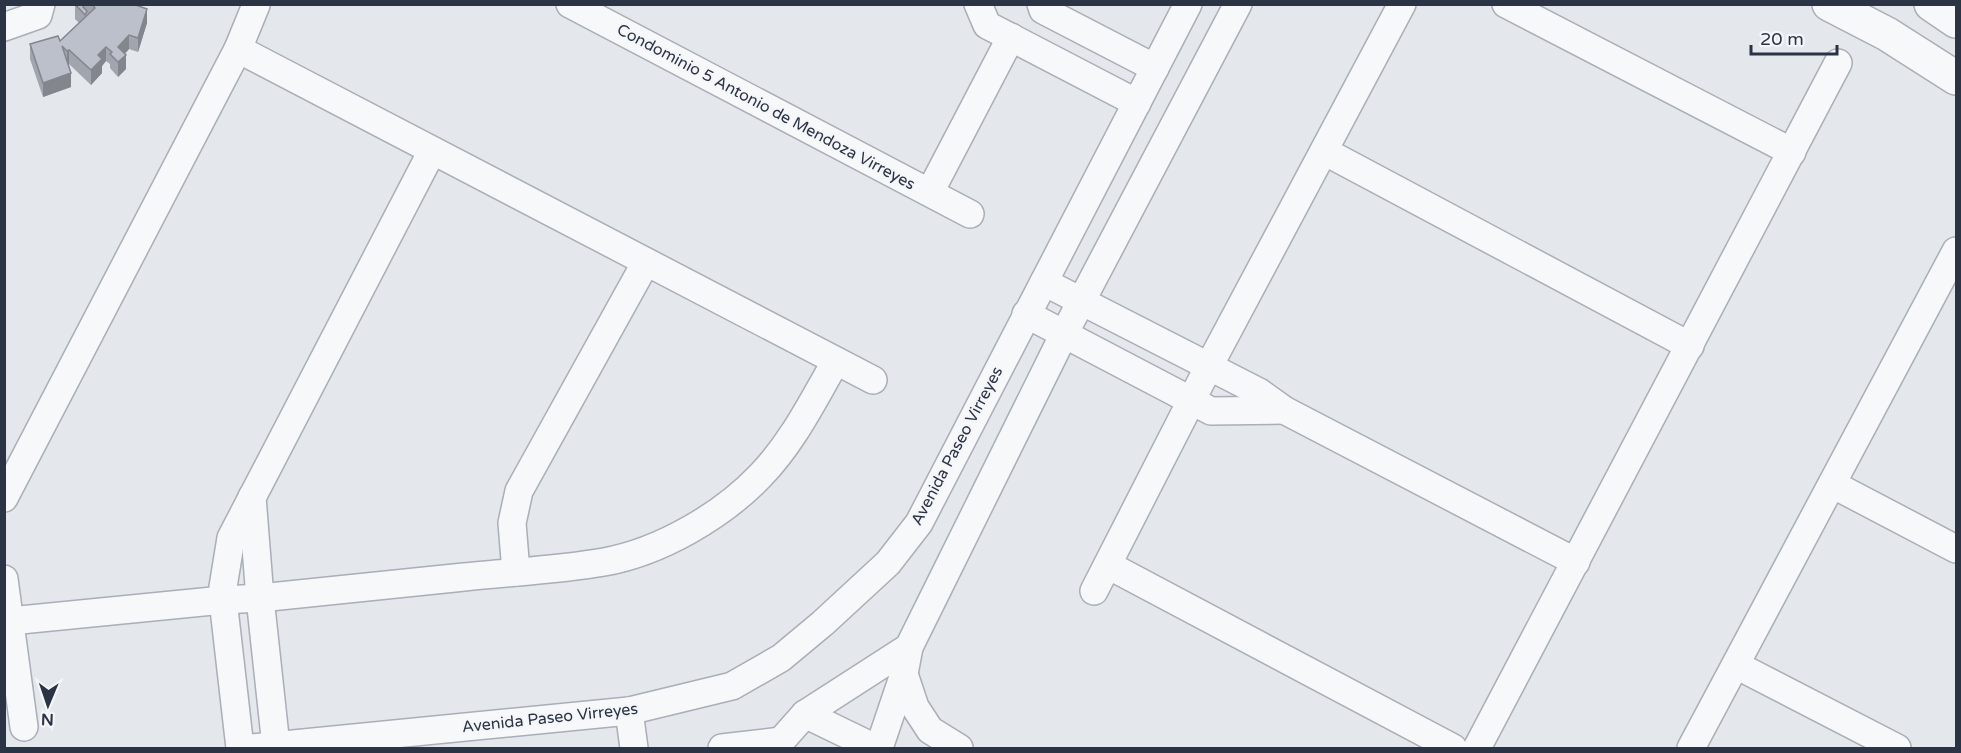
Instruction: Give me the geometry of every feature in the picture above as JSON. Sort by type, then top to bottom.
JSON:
[{"type":"street","points":[[4,27],[38,15],[41,4]]},
{"type":"street","name":"Condominio 5 Antonio de Mendoza Virreyes","points":[[570,4],[970,214]]},
{"type":"street","points":[[978,4],[987,25],[1137,103]]},
{"type":"street","points":[[1041,4],[1043,10],[1079,29],[1094,52],[1152,74]]},
{"type":"street","name":"Avenida Paseo Virreyes","points":[[264,747],[629,711],[732,686],[781,658],[888,563],[919,522],[1188,4]]},
{"type":"street","points":[[806,714],[877,748],[904,675],[909,647],[1064,334],[1239,4]]},
{"type":"street","points":[[1094,591],[1209,366],[1402,4]]},
{"type":"street","points":[[1506,4],[1792,152]]},
{"type":"street","points":[[1829,4],[1887,34],[1956,78]]},
{"type":"street","points":[[1931,4],[1956,21]]},
{"type":"street","points":[[4,498],[238,49],[256,5]]},
{"type":"street","name":"Condominio 5 Antonio de Mendoza Virreyes","points":[[930,192],[1011,37]]},
{"type":"street","points":[[238,49],[873,380]]},
{"type":"street","points":[[1478,748],[1839,63]]},
{"type":"street","points":[[240,748],[223,600],[231,538],[432,151]]},
{"type":"street","points":[[1324,151],[1690,346]]},
{"type":"street","points":[[1691,748],[1956,250]]},
{"type":"street","points":[[516,572],[512,523],[519,491],[646,262]]},
{"type":"street","points":[[1044,282],[1259,392],[1284,410],[1576,562]]},
{"type":"street","points":[[1026,314],[1211,411],[1284,410]]},
{"type":"street","points":[[10,621],[606,562],[658,546],[696,527],[732,501],[761,475],[790,439],[836,361]]},
{"type":"street","points":[[1832,484],[1956,549]]},
{"type":"street","points":[[252,497],[260,598],[264,747]]},
{"type":"street","points":[[1107,565],[1454,748]]},
{"type":"street","points":[[4,579],[24,727]]},
{"type":"street","points":[[722,748],[783,745],[806,714],[909,647]]},
{"type":"street","points":[[1736,665],[1897,748]]},
{"type":"street","points":[[904,675],[915,707],[930,730],[959,748]]},
{"type":"street","points":[[629,711],[634,748]]},
{"type":"building","points":[[75,4],[84,4],[83,7],[87,11],[85,15]]},
{"type":"building","points":[[92,4],[133,4],[147,9],[138,38],[129,35],[118,47],[126,55],[118,62],[106,47],[98,55],[102,59],[91,70],[62,46],[71,73],[43,83],[30,44],[58,36],[60,41],[95,8]]}]
